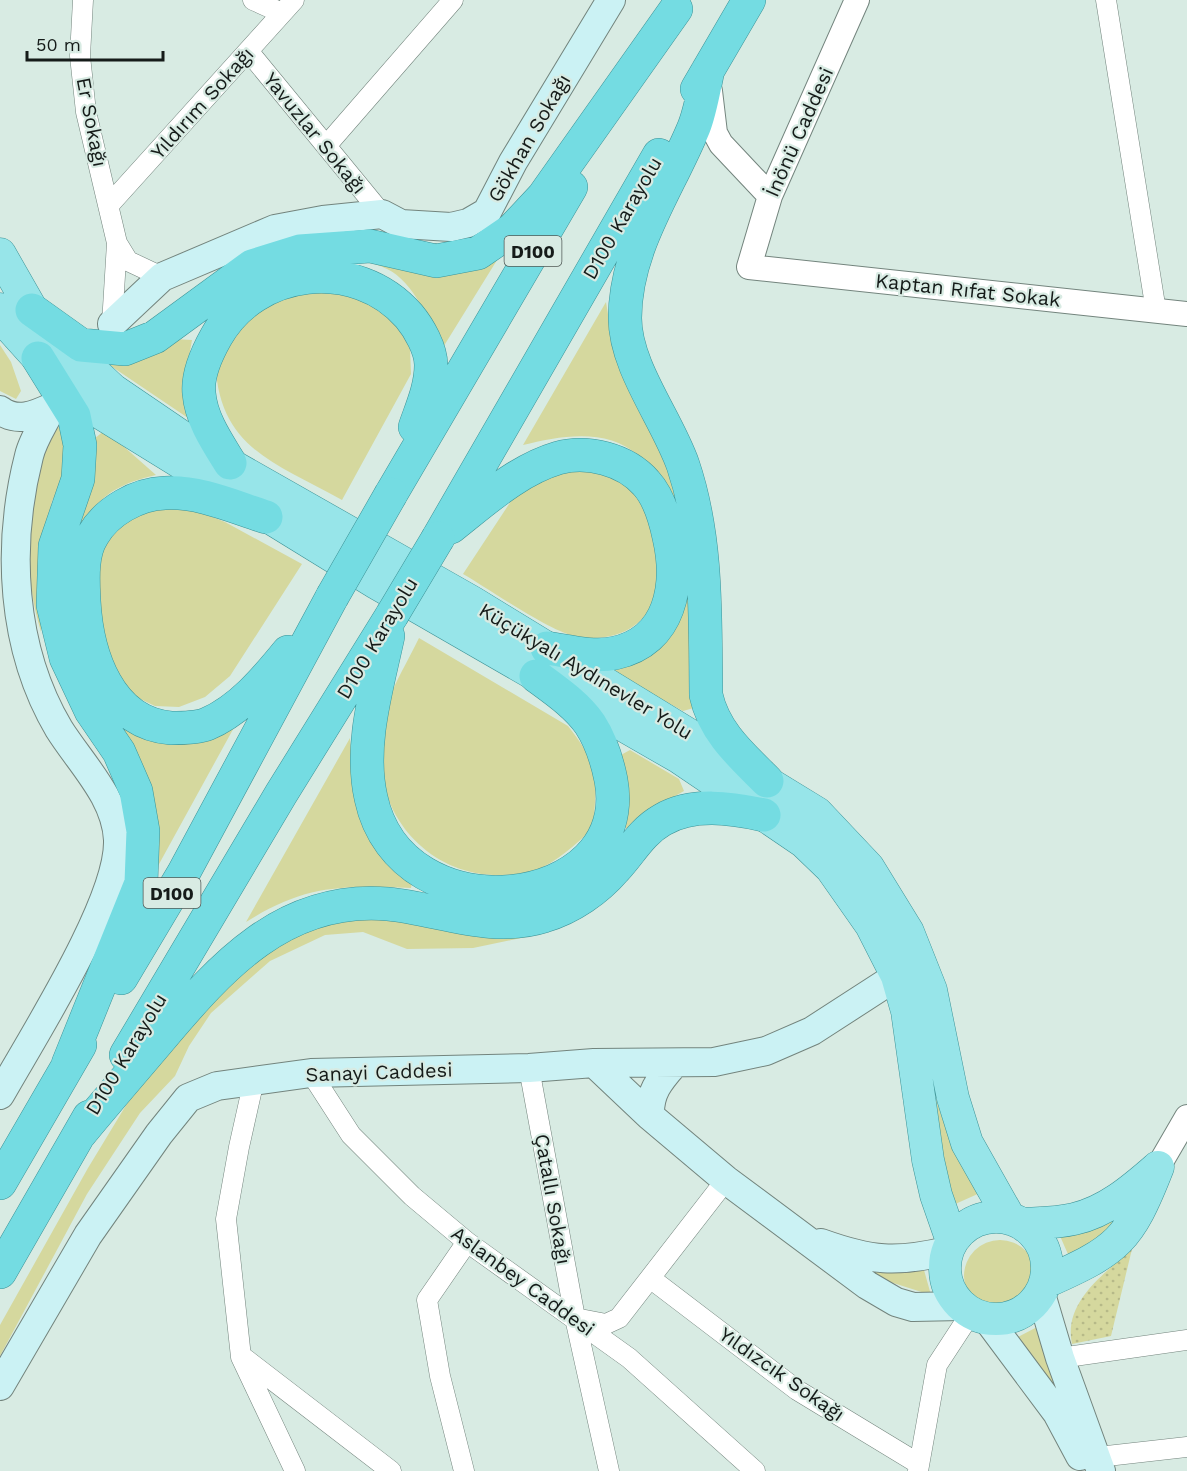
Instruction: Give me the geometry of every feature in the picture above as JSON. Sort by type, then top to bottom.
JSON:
[{"type":"highway","name":"D100 Karayolu","points":[[0,1272],[281,794],[438,537],[749,0]]},
{"type":"highway","points":[[32,310],[81,345],[125,349],[155,337],[252,266],[300,251],[370,246],[436,261],[478,253],[513,230],[543,197],[678,5]]},
{"type":"highway","name":"D100","points":[[0,1183],[46,1101],[183,874],[332,597],[391,494],[678,5]]},
{"type":"highway","points":[[708,70],[695,125],[633,256],[624,319],[640,376],[667,426],[683,466],[692,502],[704,574],[706,695],[709,708],[727,741],[767,781]]},
{"type":"highway","points":[[230,464],[211,432],[199,393],[207,352],[224,321],[249,298],[274,285],[320,275],[358,282],[395,301],[419,328],[431,363],[427,394],[391,494]]},
{"type":"highway","points":[[38,358],[74,416],[80,445],[78,479],[55,546],[53,605],[66,658],[91,711],[119,752],[136,791],[143,831],[141,883],[68,1064]]},
{"type":"highway","points":[[392,615],[369,732],[368,759],[371,799],[378,822],[395,848],[418,870],[469,892],[521,891],[536,888],[581,863],[606,831],[612,789],[601,743],[590,724],[569,701],[541,662],[589,654],[613,653],[631,648],[651,635],[665,618],[672,597],[674,570],[665,520],[645,482],[630,470],[604,458],[584,455],[559,458],[532,469],[499,489],[438,537]]},
{"type":"highway","points":[[266,517],[188,494],[164,493],[141,498],[121,507],[104,520],[92,536],[87,548],[84,585],[89,642],[98,670],[110,692],[126,710],[142,721],[168,728],[204,725],[230,710],[261,683],[332,597]]},
{"type":"highway","points":[[78,1136],[196,995],[231,961],[260,938],[287,922],[316,910],[385,904],[425,909],[469,920],[504,923],[544,916],[585,897],[615,870],[639,838],[662,820],[685,811],[710,808],[764,815]]},
{"type":"highway","points":[[0,1154],[46,1101]]},
{"type":"main road","name":"Gökhan Sokağı","points":[[382,214],[401,224],[451,227],[468,223],[487,212],[604,3]]},
{"type":"main road","points":[[112,324],[162,277],[275,229],[323,220],[382,214]]},
{"type":"main road","name":"Küçükyalı Aydınevler Yolu","points":[[0,254],[32,310],[113,390],[185,439],[230,464],[541,662],[645,737],[804,842],[831,868],[871,925],[897,976],[907,1011],[928,1160],[950,1246]]},
{"type":"main road","name":"Küçükyalı Aydınevler Yolu","points":[[0,309],[11,328],[38,358],[102,414],[266,517],[767,781],[817,813],[868,867],[908,932],[931,990],[953,1098],[967,1143],[1016,1221]]},
{"type":"main road","points":[[0,410],[6,414],[30,418],[52,407],[29,454],[14,563]]},
{"type":"main road","points":[[0,522],[14,563],[26,649],[41,699],[63,735],[94,776],[111,813],[118,841],[105,899],[61,987],[0,1095]]},
{"type":"main road","name":"Sanayi Caddesi","points":[[0,1386],[88,1235],[159,1134],[188,1098],[217,1086],[311,1073],[529,1068],[594,1063],[714,1062],[765,1051],[812,1031],[897,976]]},
{"type":"main road","points":[[594,1063],[650,1116],[726,1180],[849,1273],[896,1302],[913,1307],[1010,1319],[1024,1313],[1044,1288],[1094,1261],[1122,1239],[1142,1208],[1158,1167]]},
{"type":"main road","points":[[650,1116],[649,1099],[658,1081],[674,1064]]},
{"type":"main road","points":[[1095,1466],[1075,1442],[1058,1413],[973,1313],[947,1286],[944,1269],[950,1246],[967,1226],[981,1219],[1016,1221],[1074,1219],[1102,1209],[1135,1187],[1158,1167]]},
{"type":"main road","points":[[1016,1221],[1032,1232],[1044,1250],[1048,1269],[1044,1288],[1060,1358],[1095,1466]]},
{"type":"main road","points":[[805,1238],[848,1252],[885,1259],[909,1260],[950,1246]]},
{"type":"street","name":"Er Sokağı","points":[[83,0],[80,56],[86,112],[117,243],[112,324]]},
{"type":"street","points":[[253,0],[288,7]]},
{"type":"street","points":[[326,146],[453,0]]},
{"type":"street","name":"İnönü Caddesi","points":[[749,267],[770,196],[857,0]]},
{"type":"street","points":[[1106,0],[1156,311]]},
{"type":"street","name":"Yıldırım Sokağı","points":[[109,205],[288,7]]},
{"type":"street","name":"Yavuzlar Sokağı","points":[[249,52],[382,214]]},
{"type":"street","points":[[708,70],[715,133],[731,156],[747,169],[770,196]]},
{"type":"street","name":"Er Sokağı","points":[[117,243],[128,261],[162,277]]},
{"type":"street","name":"Kaptan Rıfat Sokak","points":[[749,267],[1187,314]]},
{"type":"street","name":"Çatallı Sokağı","points":[[529,1068],[575,1318],[609,1471]]},
{"type":"street","name":"Aslanbey Caddesi","points":[[311,1073],[351,1135],[412,1196],[467,1242],[629,1358],[755,1471]]},
{"type":"street","points":[[254,1080],[238,1147],[226,1219],[242,1356],[295,1471]]},
{"type":"street","points":[[1158,1167],[1187,1117]]},
{"type":"street","points":[[575,1318],[606,1324],[619,1318],[726,1180]]},
{"type":"street","points":[[464,1471],[440,1376],[427,1300],[467,1242]]},
{"type":"street","name":"Yıldızcık Sokağı","points":[[650,1278],[796,1390],[918,1468]]},
{"type":"street","points":[[918,1468],[937,1365],[973,1313]]},
{"type":"street","points":[[1060,1358],[1187,1340]]},
{"type":"street","points":[[242,1356],[391,1471]]},
{"type":"street","points":[[1095,1466],[1187,1447]]},
{"type":"green space","points":[[502,252],[442,349],[421,304],[405,283],[387,269],[342,256]]},
{"type":"green space","points":[[307,289],[370,299],[393,320],[410,348],[411,374],[342,500],[292,474],[252,447],[237,431],[225,411],[218,386],[215,354],[254,312]]},
{"type":"green space","points":[[606,302],[615,356],[631,384],[677,493],[672,501],[644,461],[626,447],[613,441],[583,436],[523,445]]},
{"type":"green space","points":[[173,339],[192,340],[187,368],[191,420],[108,364]]},
{"type":"green space","points":[[0,345],[11,362],[21,391],[16,399],[0,391]]},
{"type":"green space","points":[[54,418],[65,440],[63,481],[52,501],[44,541],[41,632],[34,603],[29,549],[34,499]]},
{"type":"green space","points":[[105,430],[156,475],[113,491],[94,507],[66,544],[88,444]]},
{"type":"green space","points":[[583,469],[616,478],[640,498],[651,524],[659,570],[659,588],[647,613],[629,629],[606,637],[578,637],[553,628],[463,574],[515,495],[556,472]]},
{"type":"green space","points":[[190,508],[225,522],[302,564],[230,676],[205,697],[179,707],[155,706],[134,696],[115,679],[97,643],[95,554],[136,509]]},
{"type":"green space","points":[[688,579],[697,707],[683,711],[605,668]]},
{"type":"green space","points":[[419,638],[568,726],[586,752],[594,774],[593,828],[550,863],[534,871],[519,874],[493,875],[469,872],[448,864],[429,852],[412,837],[399,820],[382,777],[380,754],[382,726],[385,708]]},
{"type":"green space","points":[[108,705],[134,723],[242,713],[153,875]]},
{"type":"green space","points":[[350,738],[353,775],[413,877],[411,888],[364,887],[325,890],[288,900],[246,922]]},
{"type":"green space","points":[[630,750],[679,779],[684,791],[654,808],[631,830],[617,824],[619,756]]},
{"type":"green space","points":[[371,915],[474,932],[545,933],[473,948],[407,949],[363,932],[325,935],[270,961],[211,1013],[189,1046],[175,1076],[140,1113],[87,1194],[0,1356],[0,1325],[88,1168],[148,1069],[197,1007],[286,933]]},
{"type":"green space","points":[[928,1077],[949,1137],[980,1193],[953,1205]]},
{"type":"green space","points":[[1124,1215],[1071,1261],[1060,1236]]},
{"type":"green space","points":[[1007,1240],[1026,1250],[1034,1262],[1036,1276],[1034,1290],[1026,1302],[1014,1310],[993,1312],[974,1302],[966,1290],[964,1269],[974,1250],[986,1242]]},
{"type":"green space","points":[[1132,1249],[1111,1336],[1072,1344],[1071,1329],[1080,1302],[1098,1279]]},
{"type":"green space","points":[[922,1263],[931,1295],[887,1281],[860,1267]]},
{"type":"green space","points":[[1041,1325],[1072,1417],[1041,1367],[1016,1338]]}]
